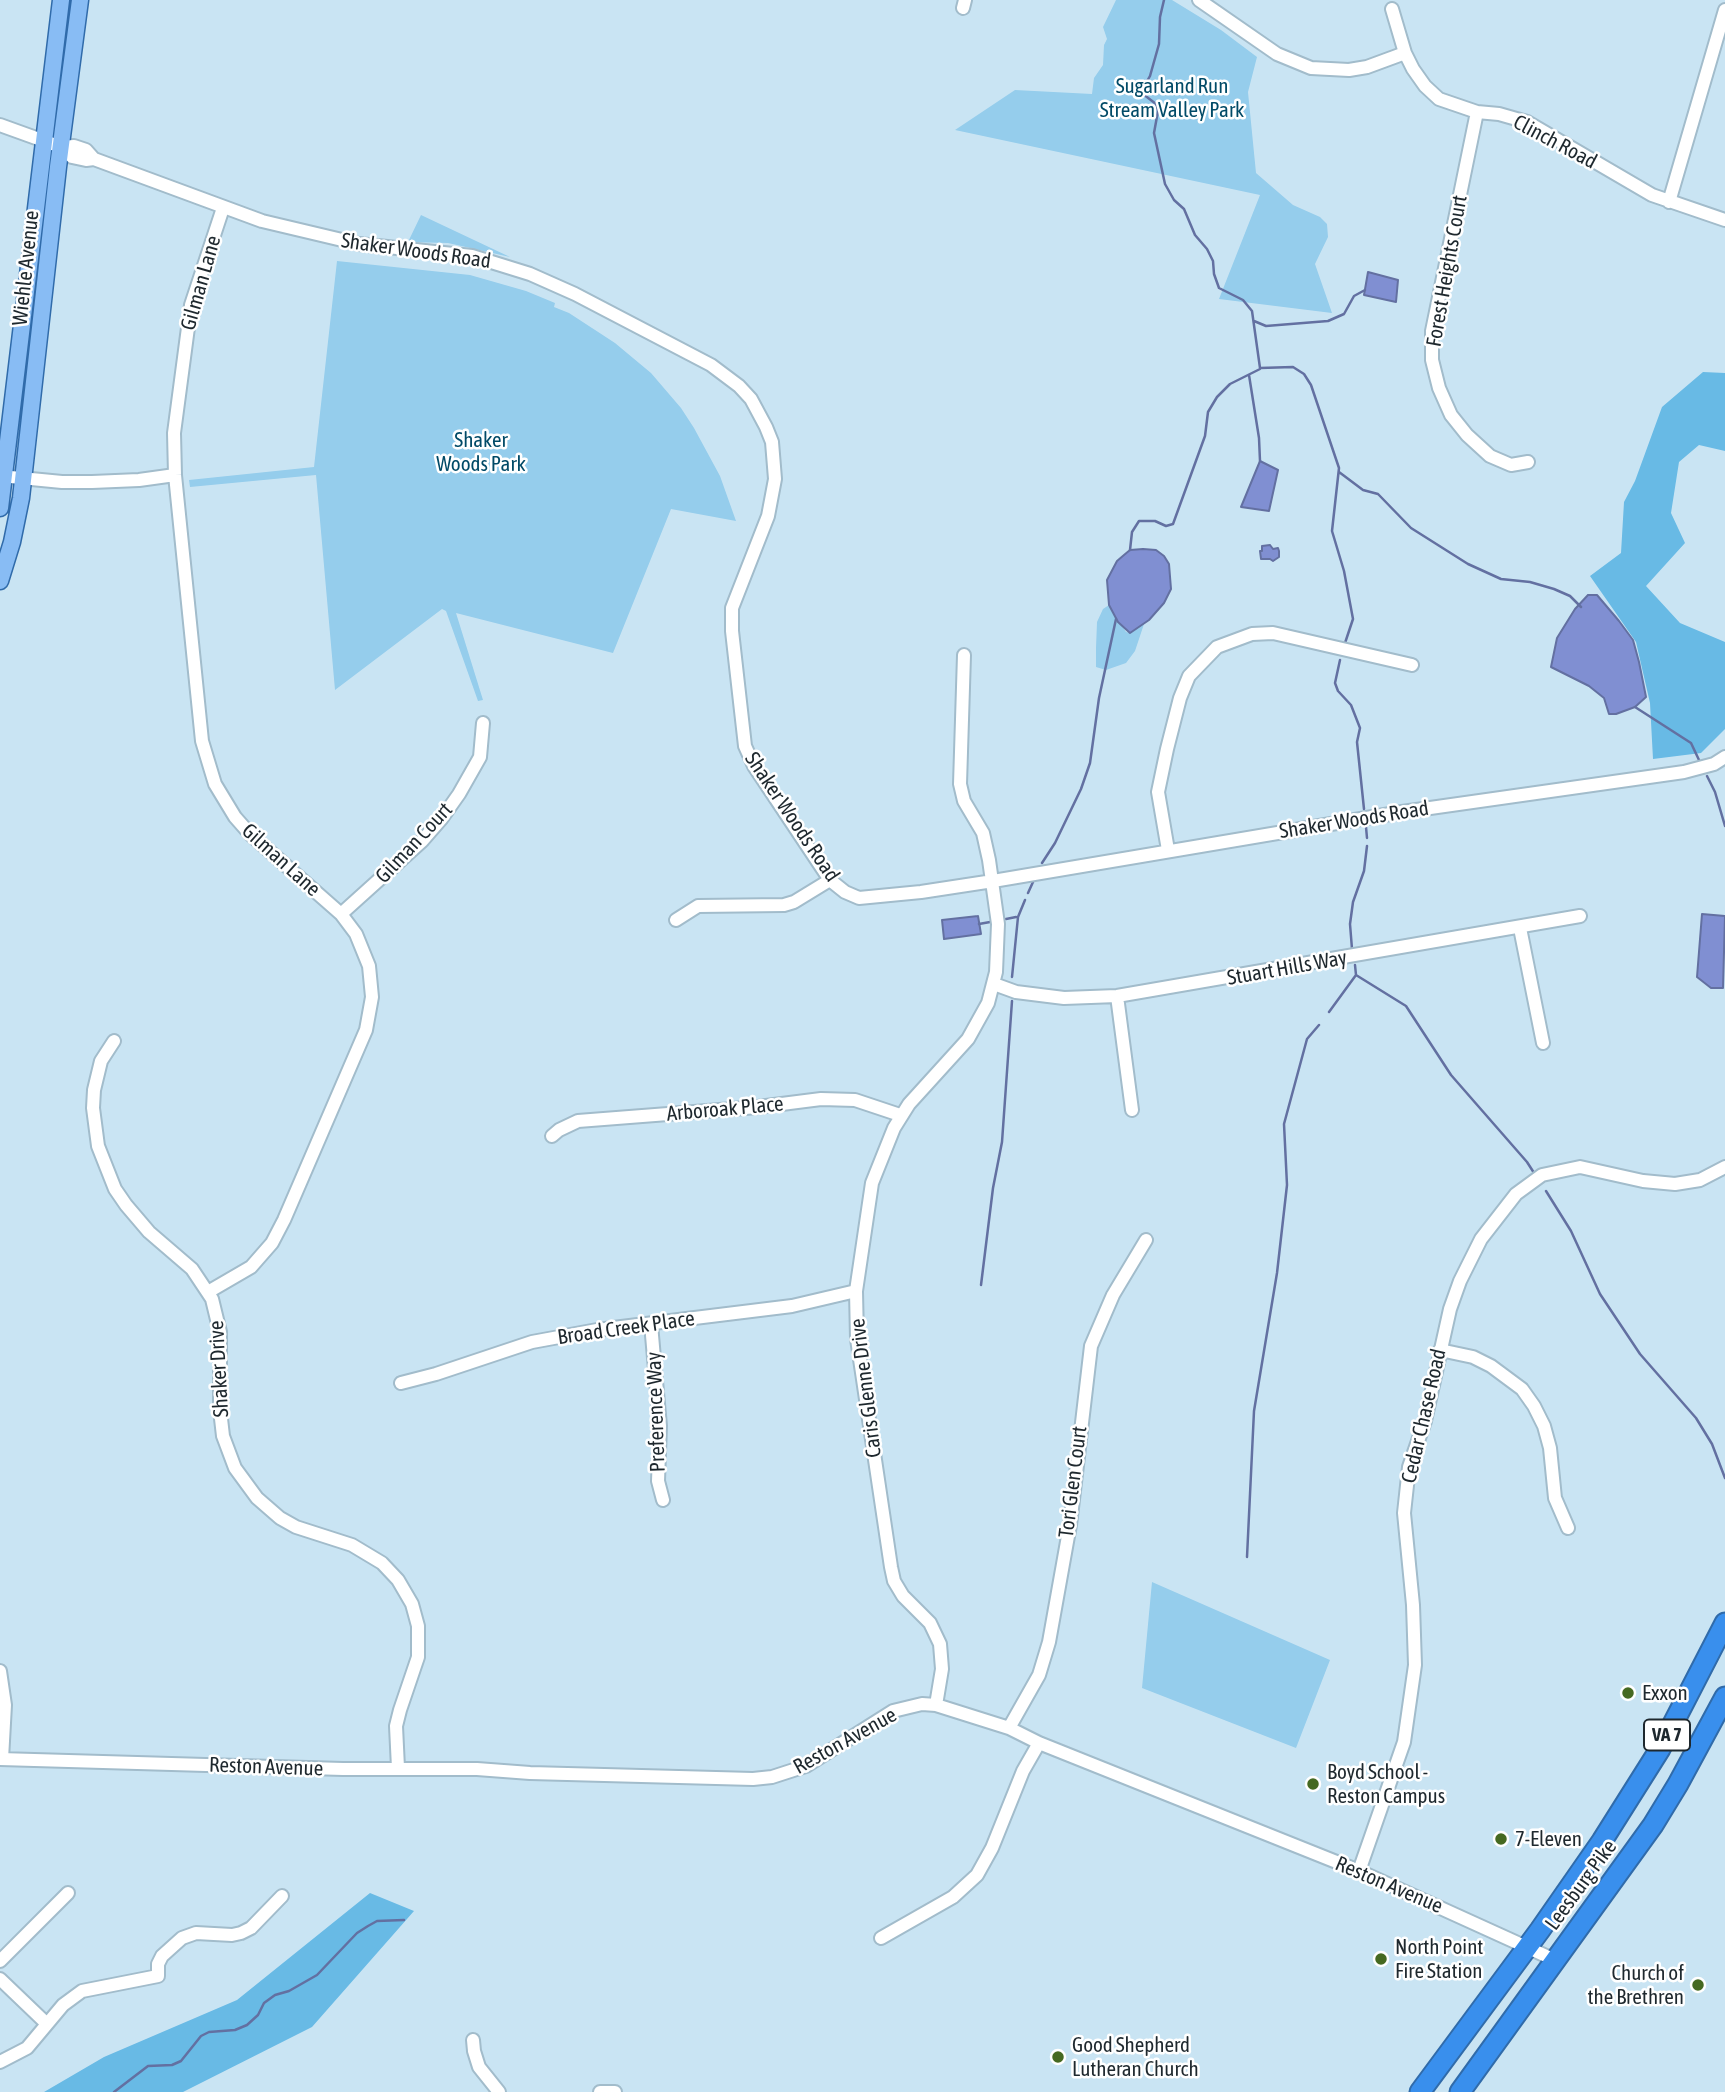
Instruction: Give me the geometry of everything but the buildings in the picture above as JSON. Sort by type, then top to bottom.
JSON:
[{"type":"highway","name":"Leesburg Pike","points":[[1420,2092],[1541,1930],[1640,1783],[1725,1623]]},
{"type":"highway","name":"Leesburg Pike","points":[[1460,2092],[1653,1825],[1725,1697]]},
{"type":"main road","name":"Wiehle Avenue","points":[[0,508],[61,0]]},
{"type":"main road","name":"Wiehle Avenue","points":[[0,581],[12,542],[23,479],[80,0]]},
{"type":"street","points":[[1199,0],[1277,54],[1311,68],[1349,70],[1375,65],[1405,53]]},
{"type":"street","name":"Clinch Road","points":[[1392,9],[1405,53],[1431,93],[1450,104],[1527,122],[1628,183],[1669,202],[1725,220]]},
{"type":"street","points":[[1669,202],[1725,10]]},
{"type":"street","name":"Forest Heights Court","points":[[1477,112],[1432,331],[1432,360],[1439,388],[1451,415],[1467,435],[1490,456],[1511,465],[1528,462]]},
{"type":"street","name":"Shaker Woods Road","points":[[0,125],[61,147],[74,146],[86,150],[94,159],[223,208],[317,236],[359,244],[442,251],[511,267],[550,282],[711,365],[739,386],[751,399],[772,442],[775,479],[768,516],[732,608],[741,727],[745,746],[754,766],[830,880],[845,892],[859,898],[921,892],[1402,812],[1684,772],[1709,766],[1725,757]]},
{"type":"street","name":"Gilman Lane","points":[[208,1292],[251,1267],[272,1243],[366,1030],[372,997],[369,966],[356,934],[341,914],[243,826],[224,801],[206,762],[196,690],[175,475],[174,433],[191,305],[223,208]]},
{"type":"street","points":[[2,476],[92,482],[175,475]]},
{"type":"street","points":[[1168,850],[1158,792],[1167,749],[1180,698],[1189,676],[1217,647],[1252,634],[1273,633],[1412,665]]},
{"type":"street","name":"Caris Glenne Drive","points":[[936,1706],[942,1669],[940,1644],[930,1623],[903,1596],[894,1581],[891,1567],[857,1339],[856,1291],[872,1183],[900,1115],[968,1039],[979,1021],[994,984],[998,948],[993,881],[983,833],[964,801],[961,790],[964,655]]},
{"type":"street","name":"Gilman Court","points":[[341,914],[422,841],[442,818],[480,757],[483,723]]},
{"type":"street","points":[[676,920],[698,906],[784,905],[794,902],[830,880]]},
{"type":"street","name":"Stuart Hills Way","points":[[994,984],[1016,992],[1064,998],[1117,996],[1580,916]]},
{"type":"street","points":[[1520,928],[1543,1043]]},
{"type":"street","points":[[1117,996],[1132,1110]]},
{"type":"street","name":"Shaker Drive","points":[[114,1041],[101,1061],[94,1090],[94,1125],[105,1167],[115,1189],[139,1222],[192,1269],[208,1292],[217,1313],[220,1332],[222,1354],[219,1393],[223,1436],[231,1460],[244,1482],[264,1505],[280,1518],[296,1527],[352,1545],[370,1554],[398,1580],[412,1604],[418,1626],[418,1657],[396,1726],[397,1768]]},
{"type":"street","name":"Arboroak Place","points":[[552,1136],[578,1121],[758,1107],[830,1098],[855,1100],[900,1115]]},
{"type":"street","name":"Cedar Chase Road","points":[[1359,1871],[1406,1730],[1415,1665],[1413,1605],[1404,1513],[1409,1468],[1425,1421],[1450,1308],[1481,1239],[1516,1194],[1542,1175],[1580,1167],[1643,1181],[1675,1184],[1700,1180],[1725,1167]]},
{"type":"street","name":"Tori Glen Court","points":[[1009,1728],[1038,1675],[1049,1642],[1070,1525],[1091,1346],[1113,1295],[1146,1240]]},
{"type":"street","name":"Broad Creek Place","points":[[401,1383],[532,1342],[597,1330],[792,1306],[856,1291]]},
{"type":"street","name":"Preference Way","points":[[652,1324],[660,1426],[658,1480],[663,1500]]},
{"type":"street","points":[[1440,1350],[1473,1357],[1491,1366],[1522,1389],[1544,1426],[1550,1448],[1555,1498],[1568,1528]]},
{"type":"street","points":[[0,1671],[5,1705],[1,1759]]},
{"type":"street","name":"Reston Avenue","points":[[1,1759],[743,1779],[772,1777],[806,1766],[893,1711],[922,1704],[1009,1728],[1039,1743],[1359,1871],[1555,1960]]},
{"type":"street","points":[[881,1938],[953,1897],[977,1875],[992,1849],[1023,1771],[1039,1743]]},
{"type":"street","points":[[0,1961],[68,1893]]},
{"type":"street","points":[[0,2062],[27,2048],[63,2005],[82,1991],[158,1976],[158,1964],[162,1956],[188,1934],[232,1935],[251,1928],[282,1896]]},
{"type":"street","points":[[0,1979],[47,2024]]},
{"type":"street","points":[[473,2040],[479,2067],[499,2092]]},
{"type":"street","points":[[600,2092],[615,2092]]},
{"type":"green space","name":"Sugarland Run Stream Valley Park","points":[[1116,0],[1172,0],[1221,30],[1257,57],[1248,92],[1256,173],[1293,205],[1320,217],[1327,224],[1328,237],[1315,264],[1332,313],[1219,299],[1260,195],[955,130],[1015,90],[1092,94],[1094,78],[1103,65],[1107,39],[1103,27]]},
{"type":"green space","points":[[421,215],[510,257],[448,243],[408,242]]},
{"type":"green space","name":"Shaker Woods Park","points":[[337,261],[470,275],[526,291],[555,303],[554,307],[569,313],[615,343],[651,373],[681,408],[720,476],[736,521],[671,509],[613,653],[456,613],[483,700],[478,701],[446,611],[442,609],[335,690],[316,475],[190,487],[189,480],[314,467]]},
{"type":"green space","points":[[1109,605],[1126,632],[1130,633],[1144,624],[1135,651],[1126,663],[1106,670],[1096,667],[1097,622],[1103,609]]},
{"type":"green space","points":[[1152,1582],[1330,1660],[1296,1748],[1142,1688]]},
{"type":"shaded area","points":[[1368,272],[1398,280],[1396,302],[1364,295]]},
{"type":"shaded area","points":[[1703,372],[1725,373],[1725,451],[1699,445],[1679,462],[1671,513],[1685,543],[1646,586],[1680,623],[1725,642],[1725,729],[1701,753],[1653,759],[1650,703],[1636,642],[1590,576],[1621,553],[1624,502],[1635,481],[1662,407]]},
{"type":"shaded area","points":[[1260,461],[1278,470],[1269,511],[1241,507]]},
{"type":"shaded area","points":[[1270,545],[1273,549],[1278,548],[1279,557],[1273,561],[1261,559],[1262,546]]},
{"type":"shaded area","points":[[1130,550],[1156,550],[1164,556],[1169,564],[1171,589],[1164,603],[1149,620],[1130,633],[1118,622],[1109,605],[1107,580],[1117,561]]},
{"type":"shaded area","points":[[1588,595],[1597,595],[1619,621],[1633,640],[1639,662],[1646,697],[1635,707],[1616,714],[1609,714],[1604,698],[1589,686],[1551,667],[1557,638],[1575,609]]},
{"type":"shaded area","points":[[1702,914],[1725,916],[1723,988],[1711,988],[1697,977]]},
{"type":"shaded area","points":[[978,916],[981,934],[944,939],[942,920]]},
{"type":"shaded area","points":[[370,1893],[414,1911],[312,2027],[183,2092],[44,2092],[104,2057],[237,2000]]},
{"type":"waterway","points":[[1164,0],[1159,44],[1150,76],[1142,90],[1143,94],[1156,104],[1158,111],[1154,133],[1165,184],[1174,200],[1184,209],[1195,235],[1207,249],[1213,261],[1219,288],[1243,300],[1252,311],[1260,368],[1293,367],[1304,374],[1311,385],[1339,468],[1332,531],[1344,571],[1353,619],[1345,643]]},
{"type":"waterway","points":[[1254,321],[1266,326],[1328,321],[1344,314],[1354,296],[1365,290]]},
{"type":"waterway","points":[[1130,550],[1132,532],[1139,521],[1155,521],[1166,526],[1173,524],[1205,436],[1208,412],[1217,397],[1230,384],[1260,369]]},
{"type":"waterway","points":[[1249,375],[1260,461]]},
{"type":"waterway","points":[[1339,472],[1363,490],[1378,494],[1411,528],[1468,564],[1501,579],[1530,582],[1554,589],[1570,596],[1581,607]]},
{"type":"waterway","points":[[1042,863],[1055,843],[1081,789],[1090,763],[1099,698],[1116,619]]},
{"type":"waterway","points":[[1340,660],[1335,683],[1338,691],[1351,705],[1360,728],[1357,742],[1364,809]]},
{"type":"waterway","points":[[1635,707],[1691,743],[1699,760]]},
{"type":"waterway","points":[[1707,776],[1715,792],[1725,826]]},
{"type":"waterway","points":[[1366,827],[1367,838]]},
{"type":"waterway","points":[[1352,949],[1350,924],[1353,902],[1364,871],[1367,846]]},
{"type":"waterway","points":[[1028,893],[1033,882]]},
{"type":"waterway","points":[[1012,977],[1018,917],[1025,900]]},
{"type":"waterway","points":[[1006,919],[1016,917]]},
{"type":"waterway","points":[[979,924],[990,922]]},
{"type":"waterway","points":[[1355,965],[1356,975]]},
{"type":"waterway","points":[[1356,975],[1406,1006],[1451,1075],[1527,1162],[1536,1176]]},
{"type":"waterway","points":[[1329,1012],[1356,975]]},
{"type":"waterway","points":[[981,1285],[993,1188],[1002,1142],[1012,1001]]},
{"type":"waterway","points":[[1247,1557],[1254,1411],[1277,1273],[1287,1185],[1284,1124],[1307,1039],[1319,1025]]},
{"type":"waterway","points":[[1546,1191],[1571,1231],[1600,1294],[1640,1354],[1696,1418],[1712,1444],[1725,1478]]},
{"type":"waterway","points":[[114,2092],[148,2066],[172,2065],[181,2061],[201,2036],[247,2025],[258,2015],[264,2003],[317,1975],[357,1933],[368,1926],[377,1921],[404,1920]]},
{"type":"place","name":"Exxon","points":[[1628,1693]]},
{"type":"place","name":"Boyd School - Reston Campus","points":[[1313,1784]]},
{"type":"place","name":"7-Eleven","points":[[1501,1839]]},
{"type":"place","name":"North Point Fire Station","points":[[1381,1959]]},
{"type":"place","name":"Church of the Brethren","points":[[1698,1985]]},
{"type":"place","name":"Good Shepherd Lutheran Church","points":[[1058,2057]]}]
